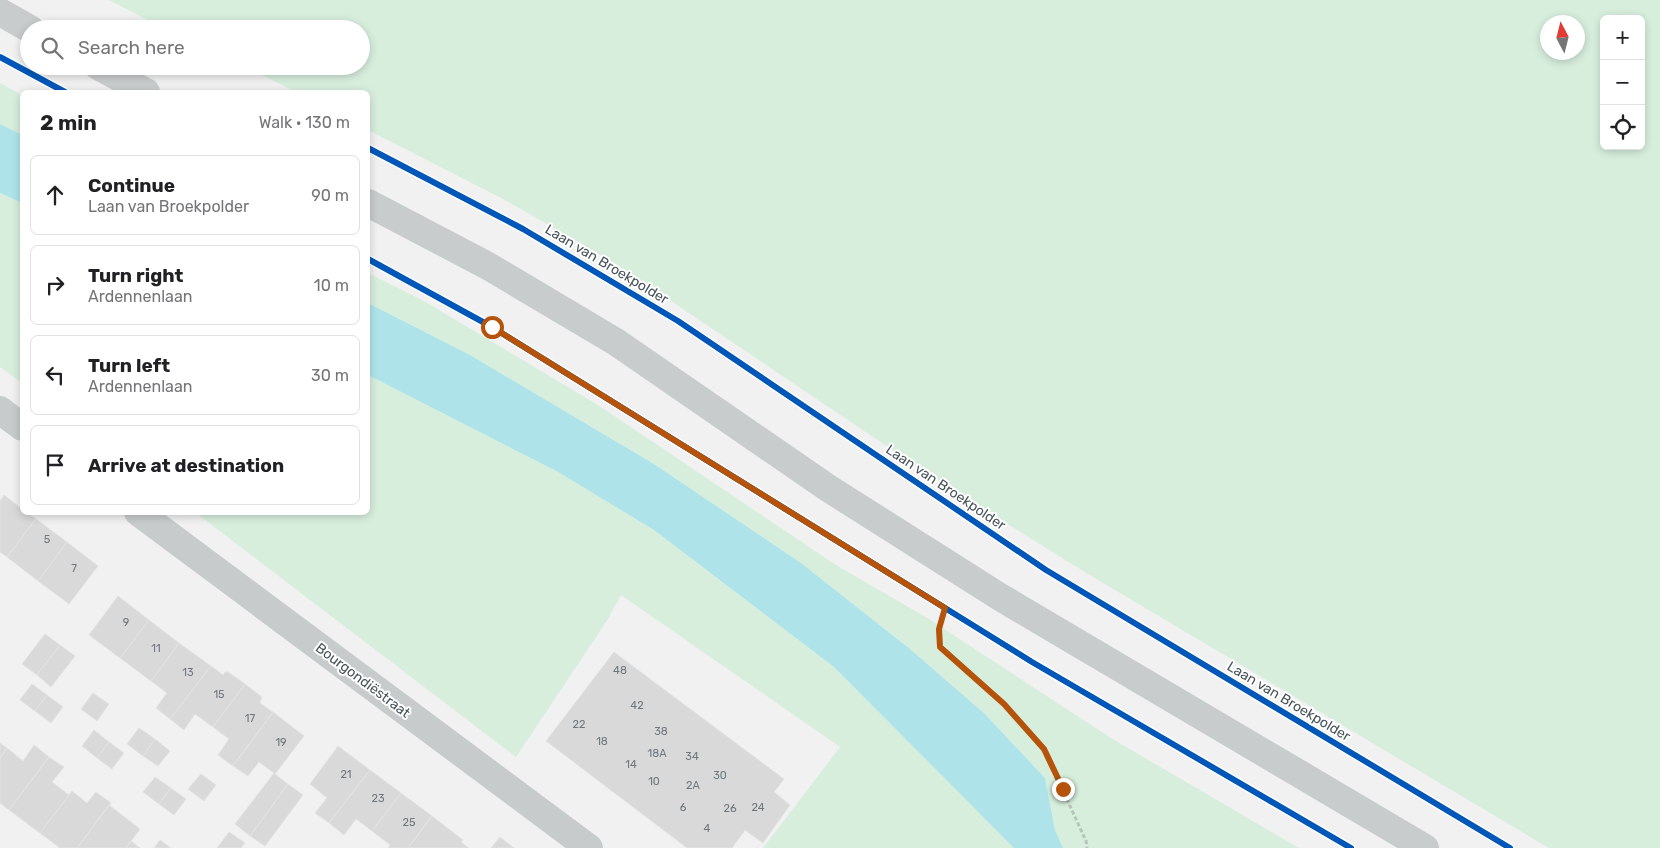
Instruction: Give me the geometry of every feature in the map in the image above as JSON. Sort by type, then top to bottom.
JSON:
[{"type":"main road","points":[[0,12],[20,23]]},
{"type":"main road","points":[[115,75],[142,90]]},
{"type":"main road","points":[[370,204],[488,266],[616,342],[828,488],[1000,597],[1426,848]]},
{"type":"street","points":[[0,410],[20,425]]},
{"type":"street","name":"Bourgondiëstraat","points":[[142,515],[589,848]]},
{"type":"path","points":[[937,603],[953,613]]},
{"type":"path","points":[[945,608],[939,629],[940,647],[1004,704],[1044,749],[1086,841],[1087,848]]},
{"type":"green space","points":[[109,0],[1660,0],[1660,848],[1549,848],[1088,574],[943,484],[613,262],[505,200],[370,131],[370,90],[292,90],[262,75],[370,75],[370,20],[148,20]]},
{"type":"green space","points":[[0,83],[20,94],[20,134],[0,124]]},
{"type":"green space","points":[[0,193],[20,202],[20,382],[0,367]]},
{"type":"green space","points":[[370,274],[424,301],[598,405],[836,565],[929,619],[1111,738],[1299,848],[1063,848],[1055,830],[1045,778],[985,714],[910,649],[801,563],[654,464],[470,355],[370,304]]},
{"type":"green space","points":[[370,376],[558,472],[654,530],[834,667],[1014,848],[763,848],[840,747],[621,595],[608,619],[516,757],[199,515],[370,515]]},
{"type":"water","points":[[0,124],[20,134],[20,202],[0,193]]},
{"type":"water","points":[[370,304],[470,355],[654,464],[801,563],[910,649],[985,714],[1045,778],[1055,830],[1063,848],[1014,848],[834,667],[654,530],[558,472],[370,376]]},
{"type":"building","points":[[4,495],[20,507],[20,515],[31,515],[36,519],[7,557],[0,552],[0,501]]},
{"type":"building","points":[[36,519],[67,542],[38,581],[7,557]]},
{"type":"building","points":[[67,542],[98,566],[69,604],[38,581]]},
{"type":"building","points":[[118,596],[149,620],[120,658],[89,635]]},
{"type":"building","points":[[149,620],[179,643],[151,681],[120,658]]},
{"type":"building","points":[[45,634],[60,645],[37,675],[22,664]]},
{"type":"building","points":[[179,643],[211,666],[170,719],[156,708],[167,693],[151,681]]},
{"type":"building","points":[[60,645],[75,656],[51,687],[37,675]]},
{"type":"building","points":[[614,652],[784,779],[774,792],[790,805],[763,843],[745,830],[732,848],[687,848],[546,741]]},
{"type":"building","points":[[211,666],[223,675],[225,672],[228,672],[245,684],[213,727],[195,714],[184,730],[170,719]]},
{"type":"building","points":[[32,684],[47,695],[35,711],[20,700]]},
{"type":"building","points":[[245,684],[262,697],[260,703],[273,712],[233,766],[218,755],[229,739],[213,727]]},
{"type":"building","points":[[93,693],[109,704],[97,721],[81,709]]},
{"type":"building","points":[[47,695],[63,707],[51,723],[35,711]]},
{"type":"building","points":[[273,712],[304,736],[275,774],[288,784],[250,836],[235,824],[274,773],[259,762],[248,776],[233,766]]},
{"type":"building","points":[[139,728],[155,739],[143,756],[127,744]]},
{"type":"building","points":[[94,730],[109,742],[97,758],[82,746]]},
{"type":"building","points":[[155,739],[170,751],[158,766],[143,756]]},
{"type":"building","points":[[109,742],[124,753],[112,769],[97,758]]},
{"type":"building","points":[[0,743],[7,748],[0,758]]},
{"type":"building","points":[[34,745],[49,757],[9,810],[0,803],[0,758],[7,748],[23,761]]},
{"type":"building","points":[[338,746],[370,770],[329,823],[315,813],[327,798],[310,784]]},
{"type":"building","points":[[49,757],[64,767],[52,782],[69,795],[40,833],[9,810]]},
{"type":"building","points":[[370,770],[401,793],[372,831],[356,819],[344,835],[329,823]]},
{"type":"building","points":[[201,774],[216,785],[204,801],[188,789]]},
{"type":"building","points":[[155,777],[171,788],[159,804],[143,792]]},
{"type":"building","points":[[288,784],[303,795],[265,846],[250,836]]},
{"type":"building","points":[[171,788],[186,799],[174,815],[159,804]]},
{"type":"building","points":[[72,791],[87,803],[96,792],[111,803],[77,848],[60,848],[40,833]]},
{"type":"building","points":[[401,793],[432,816],[408,848],[388,848],[390,845],[372,831]]},
{"type":"building","points":[[109,805],[140,829],[126,848],[77,848]]},
{"type":"building","points":[[432,816],[463,840],[461,842],[469,848],[408,848]]},
{"type":"building","points":[[229,832],[245,843],[241,848],[217,848]]},
{"type":"building","points":[[500,837],[514,848],[491,848]]},
{"type":"building","points":[[160,840],[171,848],[154,848]]},
{"type":"building","points":[[131,841],[140,848],[126,848]]},
{"type":"cycle path","points":[[0,57],[20,68]]},
{"type":"cycle path","points":[[33,75],[61,90]]},
{"type":"cycle path","name":"Laan van Broekpolder","points":[[370,149],[523,229],[678,321],[1046,570],[1510,848]]},
{"type":"cycle path","points":[[370,260],[492,327],[1032,662],[1351,848]]},
{"type":"route","points":[[492,327],[945,608],[939,629],[940,647],[1004,704],[1044,749],[1063,789]]}]
